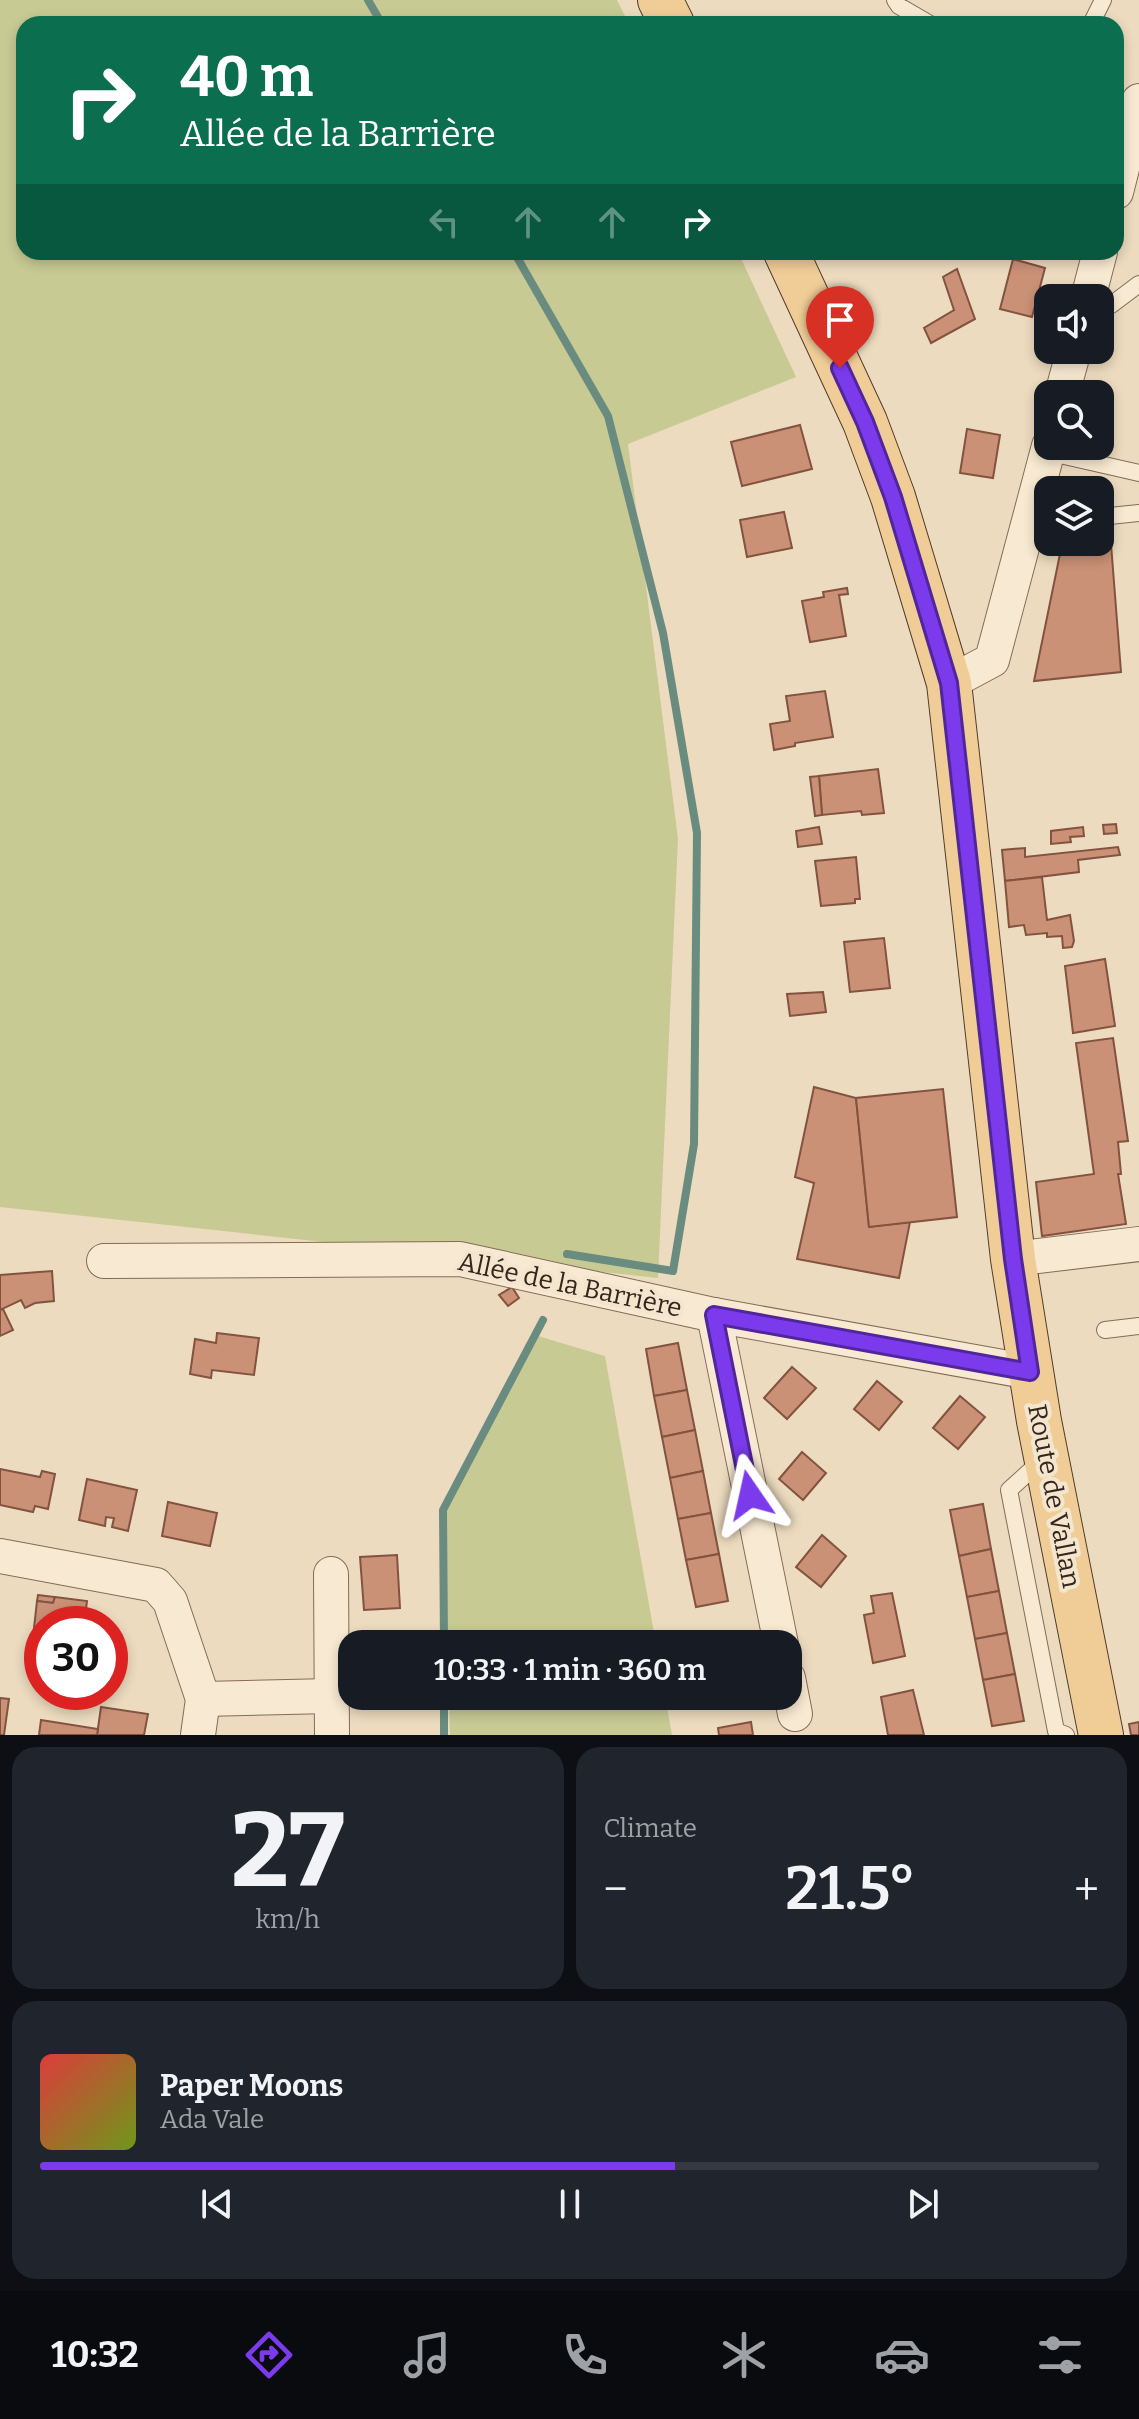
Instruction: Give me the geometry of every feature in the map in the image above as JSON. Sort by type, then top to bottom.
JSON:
[{"type":"main road","name":"Route de Vallan","points":[[790,260],[865,422],[893,497],[949,683],[1013,1259],[1030,1372],[1101,1735]]},
{"type":"street","points":[[1124,135],[1139,101]]},
{"type":"street","points":[[1092,284],[1098,260]]},
{"type":"street","points":[[949,683],[992,660],[1034,534]]},
{"type":"street","points":[[1013,1259],[1139,1244]]},
{"type":"street","name":"Allée de la Barrière","points":[[104,1261],[460,1259],[714,1315],[1030,1372]]},
{"type":"street","points":[[714,1315],[778,1630]]},
{"type":"street","points":[[0,1556],[156,1585],[170,1601],[203,1699],[198,1735]]},
{"type":"street","points":[[331,1574],[332,1735]]},
{"type":"street","points":[[203,1699],[331,1696]]},
{"type":"street","points":[[794,1710],[795,1714]]},
{"type":"lane","points":[[895,0],[916,16]]},
{"type":"lane","points":[[1114,303],[1139,284]]},
{"type":"lane","points":[[1090,460],[1139,473]]},
{"type":"lane","points":[[1114,516],[1139,513]]},
{"type":"lane","points":[[1105,1330],[1139,1326]]},
{"type":"lane","points":[[1046,1456],[1009,1490],[1056,1731],[1066,1735]]},
{"type":"green space","points":[[0,0],[617,0],[625,16],[16,16],[16,260],[742,260],[796,377],[628,444],[678,839],[658,1278],[0,1207]]},
{"type":"green space","points":[[538,1336],[605,1356],[654,1630],[447,1630],[444,1516]]},
{"type":"green space","points":[[449,1710],[668,1710],[672,1735],[450,1735]]},
{"type":"building","points":[[1013,260],[1045,268],[1041,284],[1034,284],[1032,317],[1000,309]]},
{"type":"building","points":[[957,269],[975,319],[931,343],[924,328],[954,310],[943,277]]},
{"type":"building","points":[[800,425],[812,469],[742,486],[731,442]]},
{"type":"building","points":[[967,429],[1000,435],[993,478],[960,473]]},
{"type":"building","points":[[784,512],[792,548],[747,557],[740,520]]},
{"type":"building","points":[[1060,556],[1112,556],[1121,672],[1034,681]]},
{"type":"building","points":[[847,588],[848,594],[839,595],[846,636],[810,642],[802,601],[824,597],[823,592]]},
{"type":"building","points":[[825,691],[833,737],[774,750],[770,724],[790,721],[786,696]]},
{"type":"building","points":[[878,769],[884,813],[862,815],[861,811],[822,815],[819,776]]},
{"type":"building","points":[[819,776],[822,815],[815,816],[810,777]]},
{"type":"building","points":[[1116,824],[1117,833],[1104,834],[1103,825]]},
{"type":"building","points":[[819,827],[822,844],[798,847],[796,831]]},
{"type":"building","points":[[1083,827],[1084,836],[1070,837],[1071,842],[1051,844],[1051,831]]},
{"type":"building","points":[[1118,847],[1120,855],[1078,860],[1079,872],[1005,881],[1002,850],[1025,848],[1025,857]]},
{"type":"building","points":[[856,857],[860,899],[855,899],[855,903],[821,906],[815,861]]},
{"type":"building","points":[[1042,877],[1047,920],[1070,915],[1072,947],[1063,948],[1062,936],[1047,937],[1047,933],[1026,935],[1024,925],[1009,927],[1005,881]]},
{"type":"building","points":[[884,938],[890,988],[850,992],[844,942]]},
{"type":"building","points":[[1105,959],[1115,1026],[1073,1033],[1065,966]]},
{"type":"building","points":[[823,992],[826,1012],[790,1016],[787,994]]},
{"type":"building","points":[[1113,1038],[1128,1141],[1118,1142],[1121,1174],[1118,1174],[1126,1224],[1042,1236],[1036,1182],[1094,1174],[1076,1043]]},
{"type":"building","points":[[814,1087],[856,1098],[869,1227],[910,1222],[899,1278],[797,1259],[814,1183],[795,1177]]},
{"type":"building","points":[[943,1089],[957,1217],[869,1227],[856,1098]]},
{"type":"building","points":[[52,1271],[54,1301],[35,1303],[25,1308],[21,1300],[0,1310],[0,1275]]},
{"type":"building","points":[[512,1287],[519,1298],[508,1306],[499,1295]]},
{"type":"building","points":[[3,1309],[13,1330],[0,1336],[0,1310]]},
{"type":"building","points":[[217,1333],[259,1338],[254,1375],[212,1370],[211,1378],[190,1374],[195,1339],[216,1343]]},
{"type":"building","points":[[678,1343],[687,1390],[654,1396],[646,1349]]},
{"type":"building","points":[[792,1367],[816,1388],[787,1419],[764,1398]]},
{"type":"building","points":[[877,1381],[902,1402],[879,1430],[854,1409]]},
{"type":"building","points":[[687,1390],[695,1430],[662,1437],[654,1396]]},
{"type":"building","points":[[960,1396],[985,1417],[958,1449],[933,1428]]},
{"type":"building","points":[[695,1430],[703,1471],[670,1478],[662,1437]]},
{"type":"building","points":[[802,1452],[826,1473],[803,1500],[779,1479]]},
{"type":"building","points":[[0,1469],[40,1477],[42,1471],[55,1474],[48,1509],[35,1506],[33,1512],[0,1505]]},
{"type":"building","points":[[703,1471],[711,1513],[678,1519],[670,1478]]},
{"type":"building","points":[[87,1479],[137,1490],[128,1531],[112,1527],[114,1518],[106,1517],[105,1526],[79,1520]]},
{"type":"building","points":[[168,1502],[217,1513],[210,1546],[162,1536]]},
{"type":"building","points":[[983,1504],[991,1549],[959,1556],[950,1510]]},
{"type":"building","points":[[711,1513],[719,1554],[686,1560],[678,1519]]},
{"type":"building","points":[[822,1535],[846,1556],[821,1587],[796,1567]]},
{"type":"building","points":[[991,1549],[999,1591],[967,1597],[959,1556]]},
{"type":"building","points":[[719,1554],[728,1601],[696,1607],[686,1560]]},
{"type":"building","points":[[397,1555],[400,1608],[364,1610],[360,1557]]},
{"type":"building","points":[[999,1591],[1007,1633],[975,1639],[967,1597]]},
{"type":"building","points":[[892,1593],[905,1656],[873,1663],[864,1615],[874,1613],[871,1596]]},
{"type":"building","points":[[38,1595],[55,1597],[53,1603],[37,1601]]},
{"type":"building","points":[[55,1597],[87,1601],[86,1606],[36,1606],[37,1601],[53,1603]]},
{"type":"building","points":[[1007,1633],[1015,1674],[983,1680],[975,1639]]},
{"type":"building","points":[[1015,1674],[1024,1721],[992,1726],[983,1680]]},
{"type":"building","points":[[913,1690],[924,1735],[888,1735],[881,1697]]},
{"type":"building","points":[[0,1698],[9,1699],[4,1735],[0,1735]]},
{"type":"building","points":[[101,1710],[148,1714],[144,1735],[97,1735]]},
{"type":"building","points":[[41,1720],[98,1729],[97,1735],[39,1735]]},
{"type":"building","points":[[751,1722],[753,1735],[719,1735],[718,1728]]},
{"type":"building","points":[[1139,1722],[1139,1735],[1131,1735],[1129,1724]]},
{"type":"waterway","points":[[368,0],[377,16]]},
{"type":"waterway","points":[[519,260],[608,416],[663,633],[697,833],[694,1144],[673,1271],[567,1254]]},
{"type":"waterway","points":[[444,1630],[443,1510],[543,1320]]},
{"type":"waterway","points":[[444,1710],[444,1735]]},
{"type":"route","points":[[750,1495],[714,1315],[1030,1372],[1013,1259],[949,683],[893,497],[865,422],[840,368]]}]
